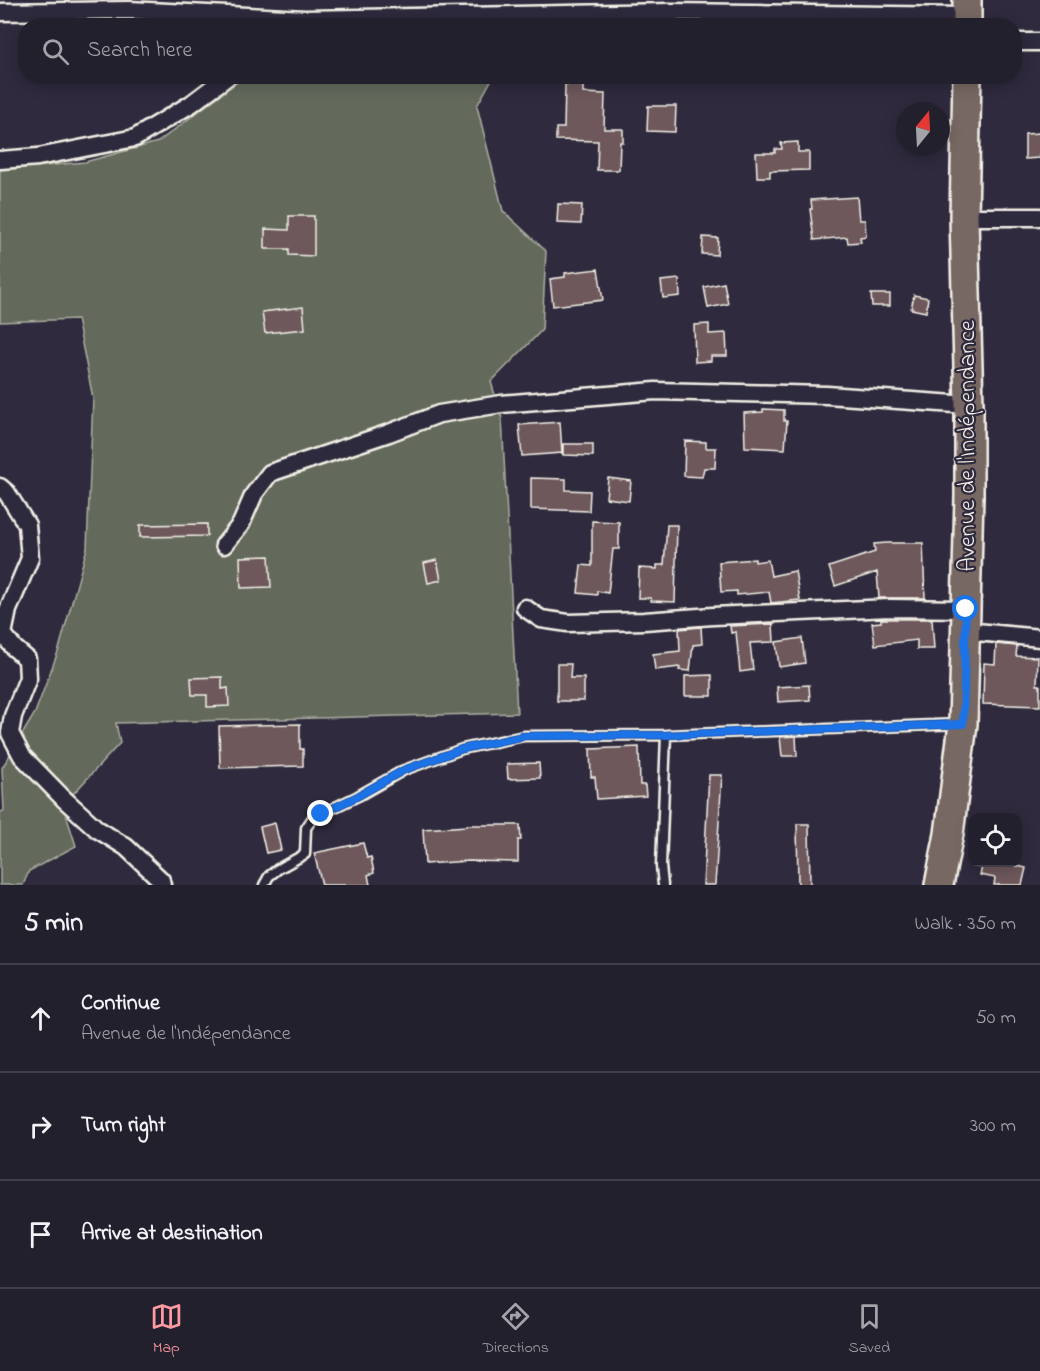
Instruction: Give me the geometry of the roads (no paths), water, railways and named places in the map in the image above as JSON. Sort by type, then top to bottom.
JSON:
[{"type":"main road","name":"Avenue de l'Indépendance","points":[[939,885],[949,834],[963,724],[969,496],[964,217],[967,84]]},
{"type":"street","points":[[0,12],[129,5],[261,18]]},
{"type":"street","points":[[448,18],[669,12],[967,14]]},
{"type":"street","points":[[1022,42],[1040,42]]},
{"type":"street","points":[[0,160],[38,157],[135,138],[191,104],[217,84]]},
{"type":"street","points":[[964,217],[1040,217]]},
{"type":"street","points":[[224,545],[241,524],[254,494],[270,473],[389,434],[439,414],[501,404],[655,391],[827,395],[969,405]]},
{"type":"street","points":[[0,487],[7,493],[27,525],[30,558],[8,610],[3,634],[27,659],[28,678],[13,716],[10,733],[22,756],[64,799],[97,829],[126,847],[161,880],[162,885]]},
{"type":"street","points":[[525,608],[540,619],[567,623],[890,608],[966,620],[1040,638]]},
{"type":"lane","points":[[264,885],[269,876],[278,869],[305,854],[306,828],[312,819],[404,770],[462,749],[524,736],[666,735],[963,724]]},
{"type":"lane","points":[[663,885],[661,866],[666,735]]}]
